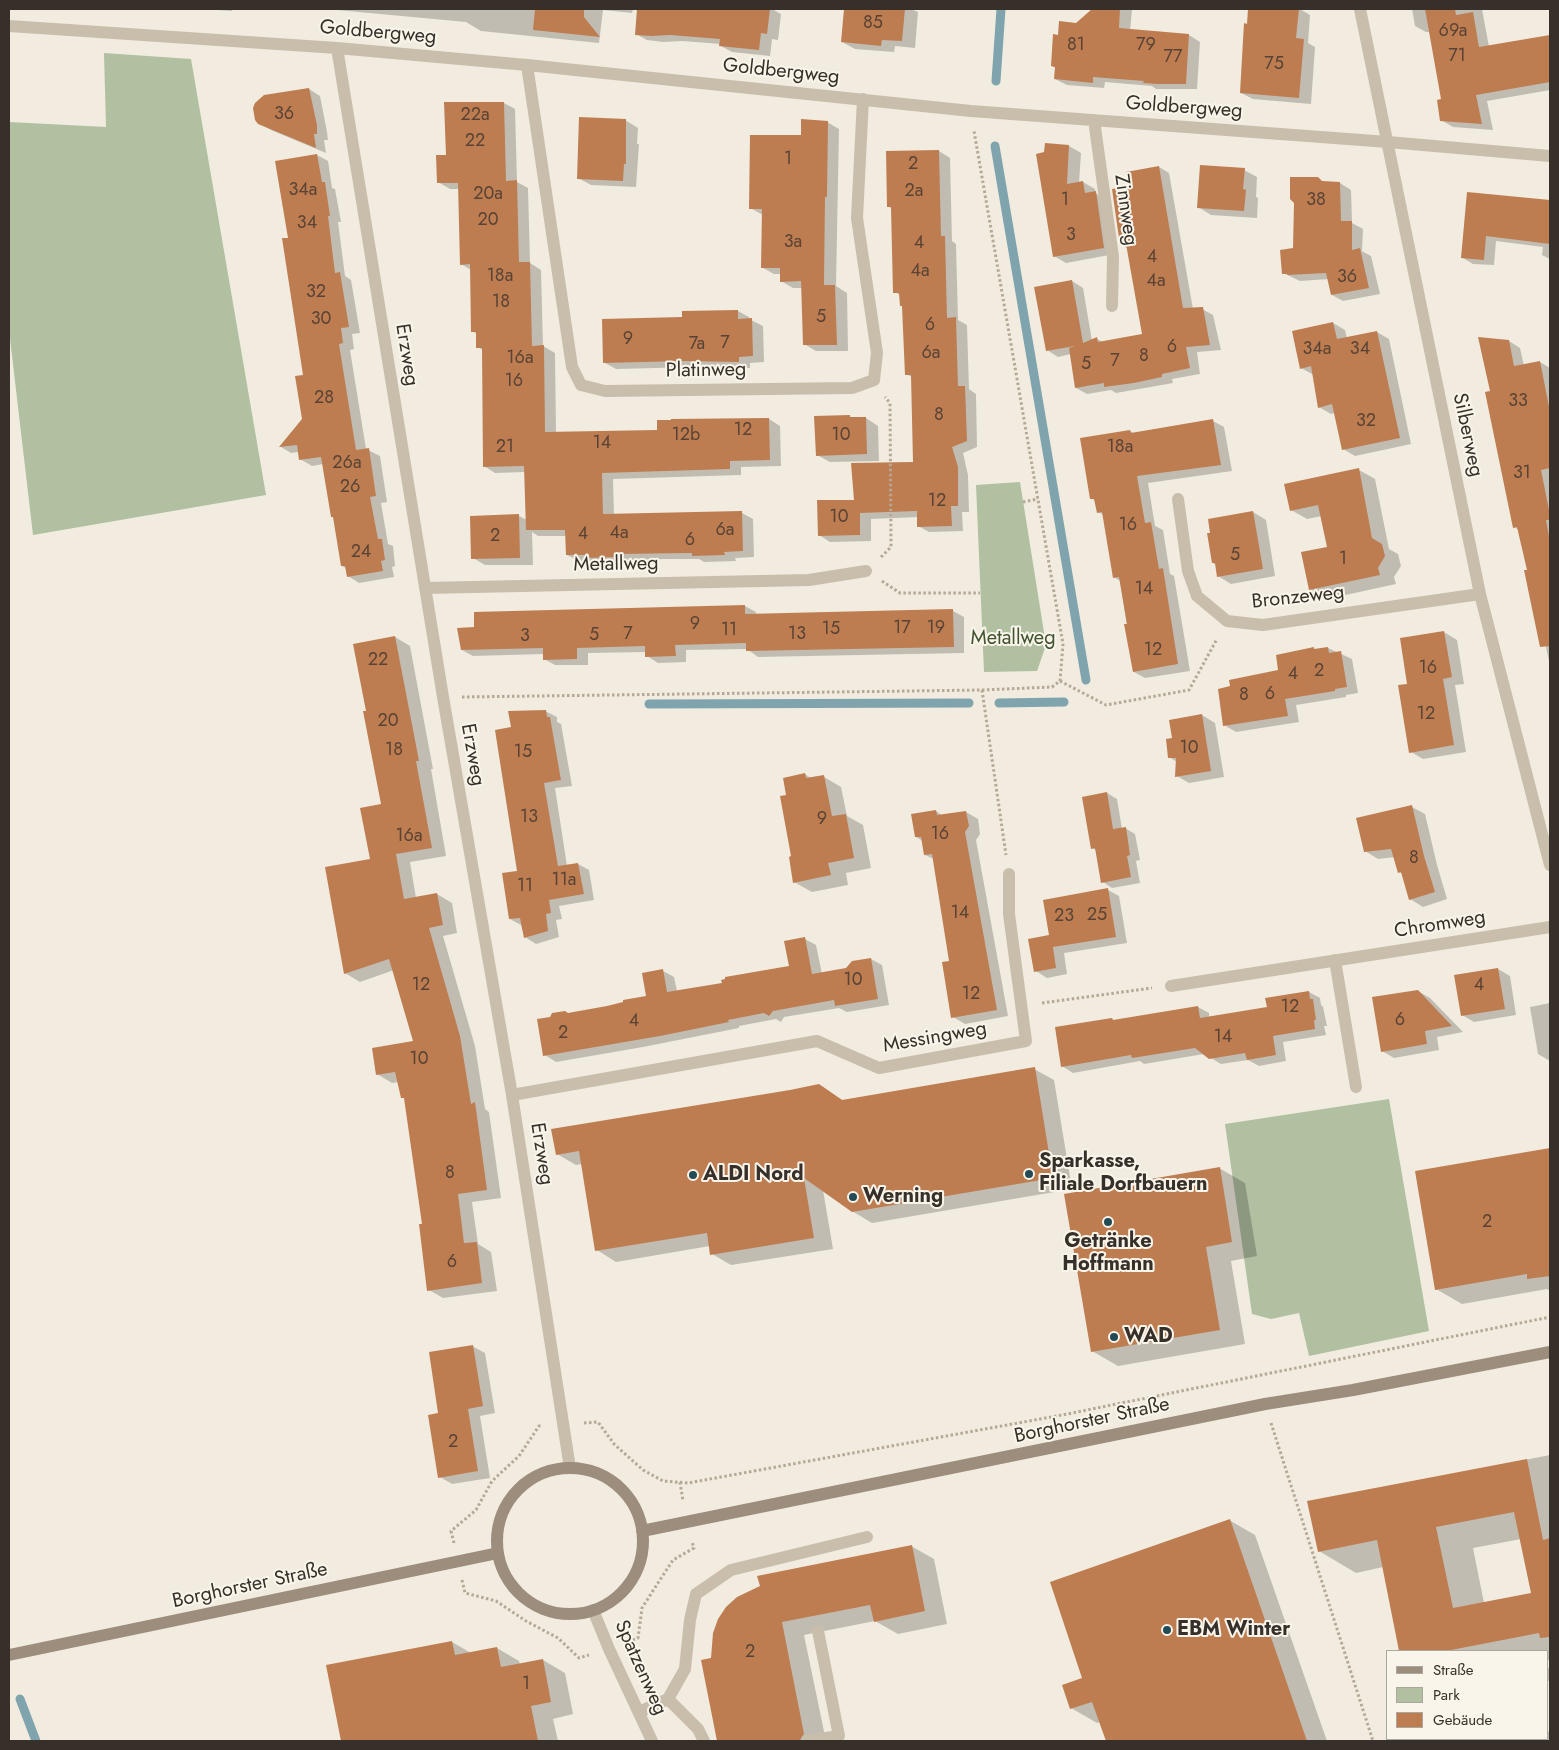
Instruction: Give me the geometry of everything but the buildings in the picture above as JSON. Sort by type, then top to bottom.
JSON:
[{"type":"main road","name":"Borghorster Straße","points":[[642,1530],[1265,1404],[1354,1390],[1550,1352]]},
{"type":"main road","points":[[570,1468],[590,1471],[610,1479],[626,1493],[637,1510],[642,1530],[642,1556],[632,1579],[616,1598],[593,1610],[570,1614],[546,1610],[525,1599],[509,1581],[498,1553],[497,1538],[501,1516],[512,1496],[528,1481],[548,1471],[570,1468]]},
{"type":"main road","name":"Borghorster Straße","points":[[9,1655],[498,1553]]},
{"type":"street","name":"Silberweg","points":[[1360,9],[1480,594],[1550,866]]},
{"type":"street","name":"Goldbergweg","points":[[9,26],[337,48],[527,65],[971,111],[1550,156]]},
{"type":"street","name":"Erzweg","points":[[337,48],[443,697],[512,1095],[570,1468]]},
{"type":"street","name":"Platinweg","points":[[527,65],[572,367],[581,385],[605,391],[852,388],[874,380]]},
{"type":"street","points":[[863,100],[857,218],[877,353],[874,380]]},
{"type":"street","name":"Zinnweg","points":[[1094,120],[1113,257],[1112,306]]},
{"type":"street","name":"Bronzeweg","points":[[1178,499],[1188,571],[1197,596],[1227,621],[1263,625],[1480,594]]},
{"type":"street","name":"Metallweg","points":[[425,588],[809,580],[866,572]]},
{"type":"street","name":"Messingweg","points":[[512,1095],[817,1041],[879,1068],[1026,1041],[1008,914],[1009,874]]},
{"type":"street","name":"Chromweg","points":[[1171,986],[1550,927]]},
{"type":"street","points":[[1335,960],[1356,1087]]},
{"type":"street","points":[[639,1712],[668,1699],[685,1669],[690,1620],[696,1594],[731,1570],[867,1537]]},
{"type":"street","name":"Spatzenweg","points":[[593,1610],[652,1741]]},
{"type":"street","points":[[808,1741],[839,1736],[818,1631]]},
{"type":"street","points":[[668,1699],[698,1729],[704,1741]]},
{"type":"path","points":[[971,111],[1063,644],[1060,681]]},
{"type":"path","points":[[874,380],[890,403],[892,547],[866,572],[900,593],[980,593]]},
{"type":"path","points":[[1023,502],[1038,499]]},
{"type":"path","points":[[1060,681],[1106,705],[1189,690],[1227,621]]},
{"type":"path","points":[[443,697],[982,690],[1052,686],[1060,681]]},
{"type":"path","points":[[982,690],[1009,874]]},
{"type":"path","points":[[1021,1006],[1171,986]]},
{"type":"path","points":[[688,1483],[1062,1415],[1550,1317]]},
{"type":"path","points":[[1265,1404],[1374,1741]]},
{"type":"green space","points":[[104,53],[191,59],[266,495],[33,535],[9,330],[9,122],[106,127]]},
{"type":"green space","name":"Metallweg","points":[[1020,482],[1046,645],[1037,671],[984,672],[976,485]]},
{"type":"green space","points":[[1389,1099],[1429,1331],[1309,1356],[1299,1313],[1271,1319],[1252,1314],[1225,1124]]},
{"type":"waterway","points":[[996,81],[1001,9]]},
{"type":"waterway","points":[[995,146],[1086,680]]},
{"type":"waterway","points":[[999,703],[1064,702]]},
{"type":"waterway","points":[[649,704],[969,703]]},
{"type":"waterway","points":[[20,1699],[36,1741]]},
{"type":"place","name":"Sparkasse, Filiale Dorfbauern","points":[[1029,1174]]},
{"type":"place","name":"ALDI Nord","points":[[693,1175]]},
{"type":"place","name":"Werning","points":[[853,1197]]},
{"type":"place","name":"Getränke Hoffmann","points":[[1108,1222]]},
{"type":"place","name":"WAD","points":[[1114,1337]]},
{"type":"place","name":"EBM Winter","points":[[1167,1630]]}]
